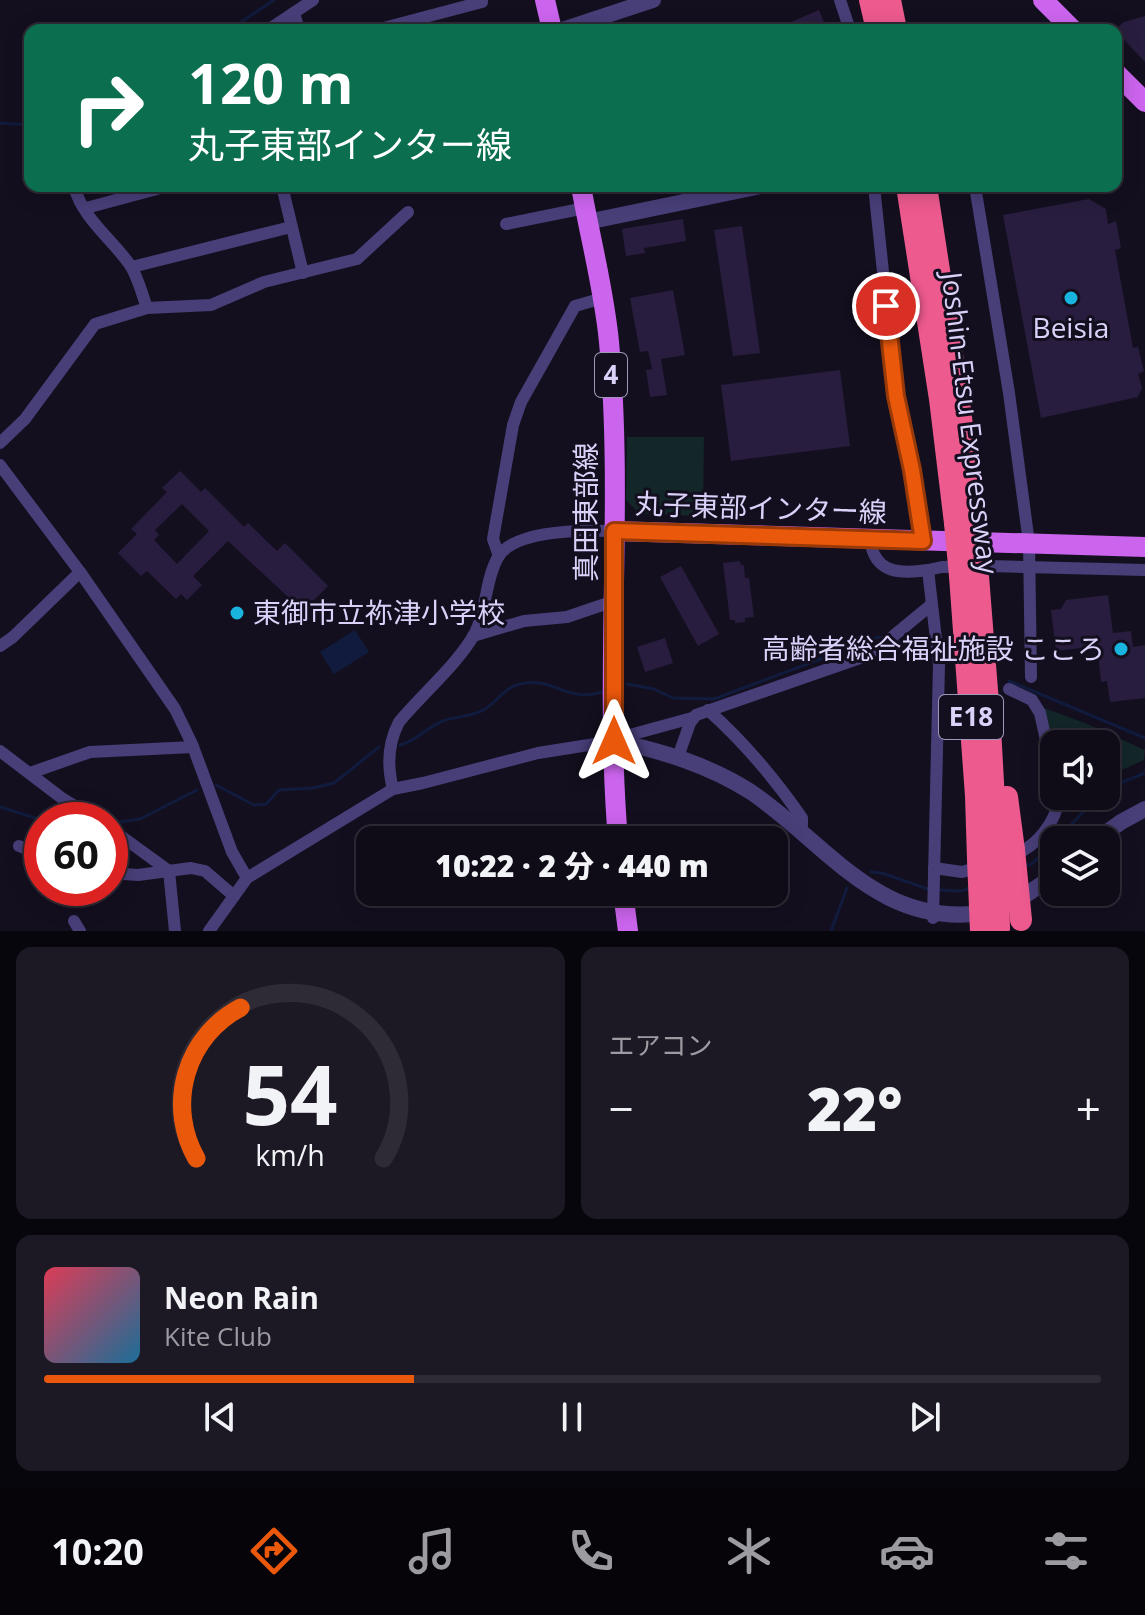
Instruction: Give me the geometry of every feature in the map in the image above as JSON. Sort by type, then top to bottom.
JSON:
[{"type":"highway","points":[[870,0],[876,24]]},
{"type":"highway","points":[[890,0],[895,24]]},
{"type":"highway","name":"Joshin-Etsu Expressway","points":[[908,192],[935,367],[964,523]]},
{"type":"highway","name":"Joshin-Etsu Expressway","points":[[927,192],[957,386],[969,576],[972,726],[991,856]]},
{"type":"highway","name":"Joshin-Etsu Expressway","points":[[969,576],[986,661],[991,856]]},
{"type":"highway","points":[[974,931],[991,856]]},
{"type":"highway","name":"E18","points":[[991,856],[1007,929]]},
{"type":"main road","points":[[545,0],[551,24]]},
{"type":"main road","points":[[1043,0],[1067,24]]},
{"type":"main road","points":[[1122,79],[1145,102]]},
{"type":"main road","name":"真田東部線","points":[[582,192],[603,298],[612,392],[614,601],[620,738],[618,826]]},
{"type":"main road","name":"丸子東部インター線","points":[[614,531],[1145,547]]},
{"type":"main road","points":[[625,906],[628,931]]},
{"type":"street","points":[[277,24],[313,0]]},
{"type":"street","points":[[399,24],[482,0]]},
{"type":"street","points":[[580,24],[653,0]]},
{"type":"street","points":[[840,0],[848,24]]},
{"type":"street","points":[[294,13],[297,24]]},
{"type":"street","points":[[76,192],[92,220],[132,267],[147,308]]},
{"type":"street","points":[[86,208],[146,192]]},
{"type":"street","points":[[283,192],[303,273]]},
{"type":"street","points":[[506,224],[586,215],[725,192]]},
{"type":"street","points":[[875,192],[896,396],[923,541]]},
{"type":"street","points":[[976,192],[1009,393],[1029,543],[1031,677]]},
{"type":"street","points":[[0,443],[34,408],[95,324],[147,308],[211,305],[264,282],[357,259],[408,212]]},
{"type":"street","points":[[132,267],[291,227]]},
{"type":"street","points":[[393,789],[389,759],[392,736],[399,722],[473,636],[485,609],[499,556],[493,539],[513,425],[521,402],[575,306],[603,298]]},
{"type":"street","points":[[0,465],[80,572],[175,709],[193,747],[232,852],[247,878]]},
{"type":"street","points":[[499,556],[513,544],[539,536],[572,531],[614,531]]},
{"type":"street","points":[[870,540],[872,555],[878,564],[902,573],[942,567],[1145,570]]},
{"type":"street","points":[[928,570],[941,659],[933,917]]},
{"type":"street","points":[[0,646],[80,572]]},
{"type":"street","points":[[473,636],[524,621],[567,617],[614,601]]},
{"type":"street","points":[[209,931],[247,878],[393,789],[538,753],[620,738],[692,718],[848,664],[888,640],[931,605]]},
{"type":"street","points":[[1009,689],[1032,700],[1040,713],[1044,730]]},
{"type":"street","points":[[708,710],[737,736],[777,783],[802,818],[802,825],[797,830]]},
{"type":"street","points":[[678,757],[692,718]]},
{"type":"street","points":[[620,738],[678,757],[732,780],[876,897],[901,910],[933,917],[964,919],[1006,907],[1040,885]]},
{"type":"street","points":[[30,773],[90,752],[193,747]]},
{"type":"street","points":[[0,751],[68,802]]},
{"type":"street","points":[[1115,826],[1145,809]]},
{"type":"street","points":[[934,872],[962,872],[1018,854],[1040,837],[1051,822],[1055,810]]},
{"type":"street","points":[[128,841],[169,871],[175,931]]},
{"type":"street","points":[[19,846],[24,848]]},
{"type":"street","points":[[128,874],[191,868],[205,871],[234,896]]},
{"type":"green space","points":[[627,437],[704,437],[703,516],[640,514],[626,500]]},
{"type":"green space","points":[[1044,708],[1101,730],[1046,730]]},
{"type":"green space","points":[[1120,739],[1145,750],[1144,760],[1120,771]]},
{"type":"water","points":[[355,630],[369,652],[334,674],[320,652]]},
{"type":"building","points":[[819,10],[825,24],[786,24]]},
{"type":"building","points":[[1145,16],[1145,62],[1122,37],[1124,22]]},
{"type":"building","name":"Beisia","points":[[1089,199],[1106,209],[1108,224],[1116,221],[1121,248],[1115,250],[1133,348],[1138,347],[1144,371],[1138,374],[1142,388],[1138,397],[1041,418],[1003,215]]},
{"type":"building","points":[[683,219],[686,241],[644,248],[645,253],[626,256],[622,229]]},
{"type":"building","points":[[742,226],[760,353],[733,356],[714,230]]},
{"type":"building","points":[[673,290],[685,355],[661,359],[667,395],[650,397],[646,370],[652,369],[648,351],[640,352],[630,298]]},
{"type":"building","points":[[840,370],[850,446],[731,461],[721,385]]},
{"type":"building","points":[[180,471],[201,492],[205,488],[244,527],[248,523],[277,551],[285,543],[328,586],[303,611],[228,541],[193,576],[202,585],[187,600],[181,594],[176,599],[147,571],[141,576],[118,553],[137,534],[131,529],[167,492],[162,488]],"holes":[[[182,504],[209,531],[177,564],[154,540],[159,535],[155,530]]]},
{"type":"building","points":[[740,561],[744,565],[745,578],[749,578],[754,617],[735,623],[735,620],[730,620],[723,563]]},
{"type":"building","points":[[681,566],[719,634],[698,646],[660,577]]},
{"type":"building","name":"高齢者総合福祉施設 こころ","points":[[1108,595],[1113,633],[1131,631],[1133,647],[1145,645],[1145,698],[1110,702],[1107,681],[1101,682],[1097,646],[1056,651],[1051,610],[1061,609],[1066,600]]},
{"type":"building","points":[[665,638],[673,663],[645,672],[637,647]]},
{"type":"waterway","points":[[238,24],[274,0]]},
{"type":"waterway","points":[[0,123],[24,125]]},
{"type":"waterway","points":[[627,684],[654,689],[673,698],[714,699],[826,657],[845,656],[877,637],[884,638]]},
{"type":"waterway","points":[[895,641],[934,651]]},
{"type":"waterway","points":[[941,654],[955,660]]},
{"type":"waterway","points":[[1009,681],[1145,738]]},
{"type":"waterway","points":[[400,745],[443,721],[480,712],[510,688],[520,684],[542,683],[578,694],[603,692]]},
{"type":"waterway","points":[[216,785],[254,805],[266,804],[279,790],[334,783],[379,747]]},
{"type":"waterway","points":[[1120,783],[1145,773]]},
{"type":"waterway","points":[[128,821],[140,819],[197,790]]},
{"type":"waterway","points":[[0,807],[24,814]]},
{"type":"waterway","points":[[1070,826],[1085,810]]},
{"type":"waterway","points":[[1023,867],[1040,856]]},
{"type":"waterway","points":[[871,872],[928,889]]},
{"type":"waterway","points":[[936,890],[962,891],[971,887]]},
{"type":"waterway","points":[[831,931],[847,888]]},
{"type":"place","name":"Beisia","points":[[1071,298]]},
{"type":"place","name":"東御市立祢津小学校","points":[[237,613]]},
{"type":"place","name":"高齢者総合福祉施設 こころ","points":[[1121,649]]},
{"type":"route","points":[[614,741],[614,531],[923,541],[896,396],[886,306]]}]
